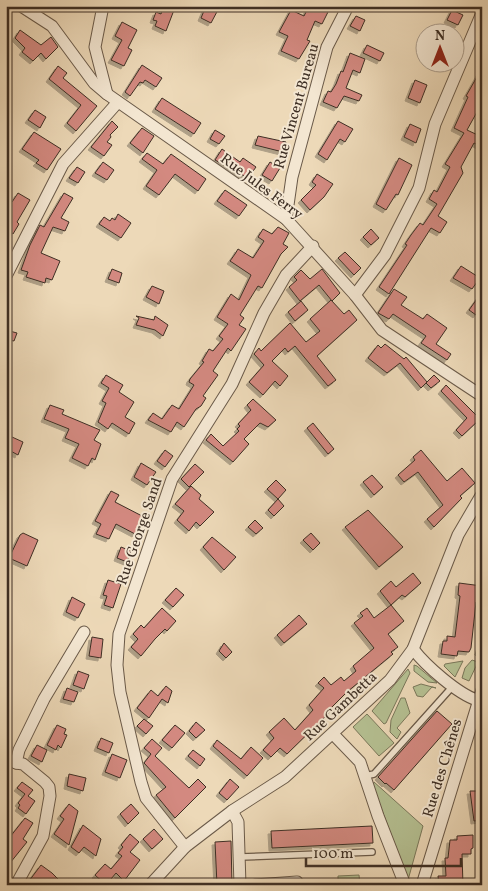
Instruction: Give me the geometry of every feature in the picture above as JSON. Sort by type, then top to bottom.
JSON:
[{"type":"street","name":"Rue Jules Ferry","points":[[20,6],[52,26],[94,83],[107,94],[286,219],[313,246],[355,294],[382,330],[482,396]]},
{"type":"street","points":[[103,6],[95,46],[107,94]]},
{"type":"street","name":"Rue Vincent Bureau","points":[[286,219],[292,177],[327,46],[348,6]]},
{"type":"street","points":[[355,294],[386,255],[419,188],[435,124],[482,13]]},
{"type":"street","points":[[6,276],[63,164],[118,102]]},
{"type":"street","name":"Rue George Sand","points":[[185,847],[146,798],[141,782],[120,692],[117,665],[119,634],[172,479],[232,384],[264,313],[286,275],[313,246]]},
{"type":"street","name":"Rue Gambetta","points":[[150,885],[185,847],[232,812],[285,778],[390,680],[413,649],[458,535],[482,494]]},
{"type":"street","points":[[11,765],[44,699],[84,632]]},
{"type":"street","points":[[413,649],[453,686],[470,698],[480,695]]},
{"type":"street","name":"Rue des Chênes","points":[[422,885],[480,695]]},
{"type":"street","points":[[333,734],[360,762],[405,885]]},
{"type":"street","points":[[11,765],[24,764],[45,782],[49,787],[50,796],[43,836],[16,885]]},
{"type":"street","points":[[232,812],[238,822],[240,885]]},
{"type":"street","points":[[256,885],[298,882],[298,885]]},
{"type":"lane","points":[[365,776],[374,774],[453,686]]},
{"type":"lane","points":[[240,857],[372,852]]},
{"type":"green space","points":[[482,631],[482,655],[480,658],[475,655]]},
{"type":"green space","points":[[472,660],[478,662],[469,681],[462,678],[465,668]]},
{"type":"green space","points":[[463,661],[455,677],[444,666],[445,664]]},
{"type":"green space","points":[[414,665],[437,683],[428,682],[414,671]]},
{"type":"green space","points":[[408,669],[410,673],[384,724],[372,711]]},
{"type":"green space","points":[[421,684],[436,688],[432,687],[423,697],[417,696],[413,687]]},
{"type":"green space","points":[[401,698],[405,698],[410,713],[397,728],[401,732],[397,739],[390,732],[391,720]]},
{"type":"green space","points":[[367,714],[394,743],[379,756],[353,727]]},
{"type":"green space","points":[[374,782],[423,826],[408,880],[373,786]]},
{"type":"green space","points":[[359,875],[360,885],[338,885],[338,876]]},
{"type":"building","points":[[164,6],[174,10],[166,31],[155,26],[157,21],[153,20],[156,12],[161,14]]},
{"type":"building","points":[[206,6],[220,6],[211,23],[201,18]]},
{"type":"building","points":[[309,6],[331,6],[322,24],[315,21],[307,40],[310,41],[299,59],[281,51],[288,36],[279,32],[291,10],[304,16]]},
{"type":"building","points":[[452,10],[463,15],[460,22],[447,20]]},
{"type":"building","points":[[356,16],[365,20],[360,31],[350,26]]},
{"type":"building","points":[[122,22],[137,30],[128,48],[132,50],[124,66],[111,60],[122,40],[115,36]]},
{"type":"building","points":[[20,30],[41,45],[51,37],[58,47],[46,59],[41,53],[33,61],[22,52],[25,48],[15,38]]},
{"type":"building","points":[[367,45],[384,53],[380,61],[363,53]]},
{"type":"building","points":[[350,53],[365,59],[360,73],[353,70],[346,88],[362,95],[359,101],[344,96],[337,108],[323,102],[328,91],[331,92],[336,84],[341,71],[343,72]]},
{"type":"building","points":[[142,65],[162,78],[156,87],[145,80],[143,83],[140,82],[130,96],[125,92]]},
{"type":"building","points":[[58,66],[67,73],[63,78],[97,106],[76,131],[67,123],[81,105],[49,79]]},
{"type":"building","points":[[482,68],[482,103],[467,130],[482,137],[482,147],[474,143],[461,167],[463,173],[438,216],[447,222],[440,233],[431,228],[389,294],[379,287],[407,245],[405,244],[411,235],[420,223],[423,225],[437,204],[429,199],[434,190],[437,192],[450,167],[445,164],[464,133],[454,128],[468,97],[466,96]]},
{"type":"building","points":[[415,80],[427,85],[420,103],[408,98]]},
{"type":"building","points":[[162,98],[201,123],[194,134],[155,109]]},
{"type":"building","points":[[35,110],[46,117],[40,128],[28,120]]},
{"type":"building","points":[[112,121],[118,127],[110,135],[111,137],[107,142],[112,145],[104,156],[91,147]]},
{"type":"building","points":[[338,121],[353,129],[345,142],[340,139],[327,160],[318,154]]},
{"type":"building","points":[[410,124],[421,129],[416,143],[404,137]]},
{"type":"building","points":[[142,128],[154,136],[143,153],[130,143]]},
{"type":"building","points":[[215,130],[225,136],[219,144],[210,139]]},
{"type":"building","points":[[34,132],[61,149],[47,170],[36,163],[39,160],[22,149]]},
{"type":"building","points":[[258,136],[286,142],[283,152],[255,145]]},
{"type":"building","points":[[222,149],[240,162],[243,158],[256,167],[248,178],[215,160]]},
{"type":"building","points":[[147,153],[163,164],[171,154],[206,179],[198,191],[175,174],[159,195],[146,186],[157,170],[142,159]]},
{"type":"building","points":[[399,158],[412,165],[398,195],[396,194],[386,210],[376,204]]},
{"type":"building","points":[[103,162],[114,170],[107,180],[95,173]]},
{"type":"building","points":[[270,162],[280,168],[272,181],[262,175]]},
{"type":"building","points":[[77,167],[85,172],[78,183],[69,178]]},
{"type":"building","points":[[317,174],[333,184],[324,197],[310,210],[301,200],[316,185],[312,182]]},
{"type":"building","points":[[225,190],[247,205],[239,216],[217,201]]},
{"type":"building","points":[[18,193],[30,200],[17,222],[19,224],[13,234],[6,230],[6,198],[12,202]]},
{"type":"building","points":[[64,193],[73,198],[61,218],[69,222],[65,231],[53,227],[41,253],[60,261],[52,280],[46,278],[45,283],[26,277],[28,272],[21,270],[30,245],[40,225],[44,227]]},
{"type":"building","points":[[118,214],[131,223],[121,238],[99,224],[104,217],[110,221],[112,218],[115,220]]},
{"type":"building","points":[[278,227],[289,233],[283,244],[288,247],[281,254],[262,288],[258,286],[240,315],[244,318],[239,325],[246,329],[231,351],[228,348],[213,371],[218,375],[203,396],[206,398],[201,406],[196,409],[184,427],[177,422],[171,432],[148,420],[153,413],[162,419],[172,405],[179,409],[194,385],[189,382],[190,379],[204,362],[202,361],[209,349],[213,351],[223,339],[219,336],[228,324],[217,317],[231,294],[239,300],[251,275],[230,261],[238,249],[253,258],[264,241],[258,237],[263,229],[272,234]]},
{"type":"building","points":[[371,229],[379,238],[371,245],[363,237]]},
{"type":"building","points":[[345,252],[361,268],[354,275],[338,258]]},
{"type":"building","points":[[461,266],[480,278],[472,289],[453,278]]},
{"type":"building","points":[[112,269],[122,273],[119,283],[108,279]]},
{"type":"building","points":[[322,269],[340,293],[332,301],[319,285],[300,301],[289,287],[297,280],[294,277],[301,270],[310,279]]},
{"type":"building","points":[[152,286],[164,291],[159,304],[146,297]]},
{"type":"building","points":[[394,289],[407,297],[401,305],[423,319],[427,314],[447,328],[436,344],[451,354],[447,360],[421,343],[426,336],[393,314],[389,319],[378,313]]},
{"type":"building","points":[[482,292],[482,306],[476,315],[469,310]]},
{"type":"building","points":[[331,300],[344,314],[349,310],[357,320],[317,356],[336,380],[328,386],[295,346],[288,352],[285,348],[272,361],[288,376],[280,386],[275,381],[263,395],[249,382],[264,365],[254,354],[259,348],[261,351],[290,323],[306,342],[320,331],[310,319]]},
{"type":"building","points":[[301,301],[308,310],[295,321],[288,312]]},
{"type":"building","points":[[136,316],[154,320],[155,316],[168,325],[163,336],[155,330],[136,325],[139,318]]},
{"type":"building","points":[[6,330],[17,333],[14,341],[6,339]]},
{"type":"building","points":[[385,344],[404,359],[406,357],[427,382],[421,388],[400,363],[387,373],[368,358],[378,345],[381,348]]},
{"type":"building","points":[[106,375],[123,385],[119,392],[134,402],[125,417],[135,423],[129,434],[112,423],[108,429],[98,422],[106,403],[102,401],[109,388],[101,383]]},
{"type":"building","points":[[434,375],[440,381],[431,388],[426,383]]},
{"type":"building","points":[[446,385],[480,419],[462,436],[456,430],[467,418],[441,391]]},
{"type":"building","points":[[253,399],[276,420],[268,427],[260,423],[244,439],[249,444],[233,462],[206,440],[211,434],[223,446],[239,431],[237,429],[240,426],[238,424],[251,410],[247,405]]},
{"type":"building","points":[[50,405],[64,410],[62,414],[100,430],[94,440],[101,444],[95,460],[92,458],[88,466],[72,458],[79,444],[65,438],[69,429],[44,419]]},
{"type":"building","points":[[313,423],[334,449],[328,454],[307,428]]},
{"type":"building","points":[[12,437],[23,442],[18,455],[7,449]]},
{"type":"building","points":[[165,450],[173,456],[165,467],[157,461]]},
{"type":"building","points":[[421,450],[447,481],[462,468],[475,483],[460,496],[462,498],[434,527],[427,519],[443,505],[418,472],[404,482],[398,475],[415,460],[413,457]]},
{"type":"building","points":[[141,463],[156,472],[147,485],[134,477]]},
{"type":"building","points":[[195,464],[204,472],[189,487],[181,479]]},
{"type":"building","points":[[372,475],[383,487],[374,495],[363,482]]},
{"type":"building","points":[[276,480],[286,490],[278,499],[267,489]]},
{"type":"building","points":[[191,486],[201,495],[199,499],[214,512],[200,526],[196,522],[189,531],[177,520],[184,511],[175,504]]},
{"type":"building","points":[[111,491],[119,495],[115,502],[144,517],[135,534],[116,524],[109,539],[96,534],[101,524],[95,521]]},
{"type":"building","points":[[278,499],[284,506],[274,516],[268,510]]},
{"type":"building","points":[[368,510],[403,547],[379,567],[345,527]]},
{"type":"building","points":[[255,520],[263,528],[256,534],[248,527]]},
{"type":"building","points":[[23,533],[38,540],[27,566],[9,558],[20,535]]},
{"type":"building","points":[[311,533],[320,543],[313,550],[303,540]]},
{"type":"building","points":[[212,537],[236,557],[224,570],[203,547]]},
{"type":"building","points":[[121,547],[131,551],[127,562],[117,558]]},
{"type":"building","points":[[413,573],[421,583],[405,597],[402,595],[391,605],[380,591],[391,581],[396,587]]},
{"type":"building","points":[[108,580],[121,584],[113,608],[104,605],[107,596],[103,595]]},
{"type":"building","points":[[459,583],[482,586],[482,602],[476,602],[471,648],[469,652],[458,651],[457,656],[441,654],[443,641],[447,641],[447,636],[455,637],[460,596],[458,595]]},
{"type":"building","points":[[176,588],[184,595],[173,607],[165,600]]},
{"type":"building","points":[[72,597],[85,604],[78,618],[66,612]]},
{"type":"building","points":[[391,605],[404,621],[388,634],[398,647],[391,652],[393,654],[347,692],[328,711],[329,713],[287,754],[280,748],[271,757],[263,750],[274,738],[269,732],[284,718],[295,730],[313,710],[309,705],[324,688],[318,683],[324,677],[331,685],[341,677],[344,681],[356,671],[353,666],[374,648],[354,623],[363,616],[360,613],[367,608],[374,618]]},
{"type":"building","points":[[162,608],[176,621],[167,631],[165,629],[155,639],[141,656],[131,647],[138,639],[133,634],[141,625],[144,628]]},
{"type":"building","points":[[299,615],[307,624],[284,643],[277,635]]},
{"type":"building","points":[[92,637],[103,639],[101,658],[89,656]]},
{"type":"building","points":[[224,643],[232,652],[226,658],[219,651]]},
{"type":"building","points":[[78,671],[89,675],[84,689],[73,685]]},
{"type":"building","points":[[166,686],[172,691],[168,703],[162,699],[149,718],[137,708],[151,690],[158,696]]},
{"type":"building","points":[[67,688],[78,692],[74,702],[63,699]]},
{"type":"building","points":[[437,711],[452,724],[394,790],[378,777]]},
{"type":"building","points":[[144,719],[153,726],[146,734],[137,726]]},
{"type":"building","points":[[196,722],[205,730],[196,738],[189,731]]},
{"type":"building","points":[[57,725],[66,729],[64,734],[67,735],[61,748],[58,745],[56,750],[47,745]]},
{"type":"building","points":[[175,725],[185,733],[172,748],[162,740]]},
{"type":"building","points":[[101,738],[113,743],[109,753],[97,748]]},
{"type":"building","points":[[152,739],[162,748],[155,756],[189,788],[198,779],[206,787],[175,818],[156,795],[166,787],[144,763],[151,754],[144,748]]},
{"type":"building","points":[[217,740],[241,759],[251,747],[263,758],[247,776],[213,746]]},
{"type":"building","points":[[37,745],[47,750],[42,762],[31,756]]},
{"type":"building","points":[[193,750],[205,759],[200,766],[188,756]]},
{"type":"building","points":[[112,754],[127,760],[120,778],[105,772]]},
{"type":"building","points":[[69,774],[86,778],[83,791],[67,786]]},
{"type":"building","points":[[230,779],[239,787],[227,800],[219,793]]},
{"type":"building","points":[[22,782],[33,790],[28,796],[35,801],[26,814],[18,808],[20,805],[18,803],[25,794],[17,788]]},
{"type":"building","points":[[470,791],[482,791],[482,820],[474,821]]},
{"type":"building","points":[[69,804],[78,811],[69,845],[54,834],[64,819],[60,816]]},
{"type":"building","points":[[131,804],[139,813],[128,824],[120,814]]},
{"type":"building","points":[[25,818],[33,823],[23,839],[27,842],[6,868],[6,842]]},
{"type":"building","points":[[83,825],[101,839],[96,856],[84,847],[79,853],[71,847]]},
{"type":"building","points":[[372,826],[373,843],[272,848],[271,831]]},
{"type":"building","points":[[154,829],[163,839],[152,849],[143,839]]},
{"type":"building","points":[[130,834],[139,842],[130,852],[140,860],[124,881],[116,873],[106,885],[95,875],[105,864],[111,869],[122,856],[118,853],[123,847],[121,845]]},
{"type":"building","points":[[473,835],[471,854],[462,854],[463,885],[439,885],[438,876],[446,876],[445,858],[448,858],[450,840],[457,840],[457,836]]},
{"type":"building","points":[[231,841],[232,885],[217,885],[215,842]]},
{"type":"building","points":[[41,865],[52,873],[64,885],[26,885]]}]
